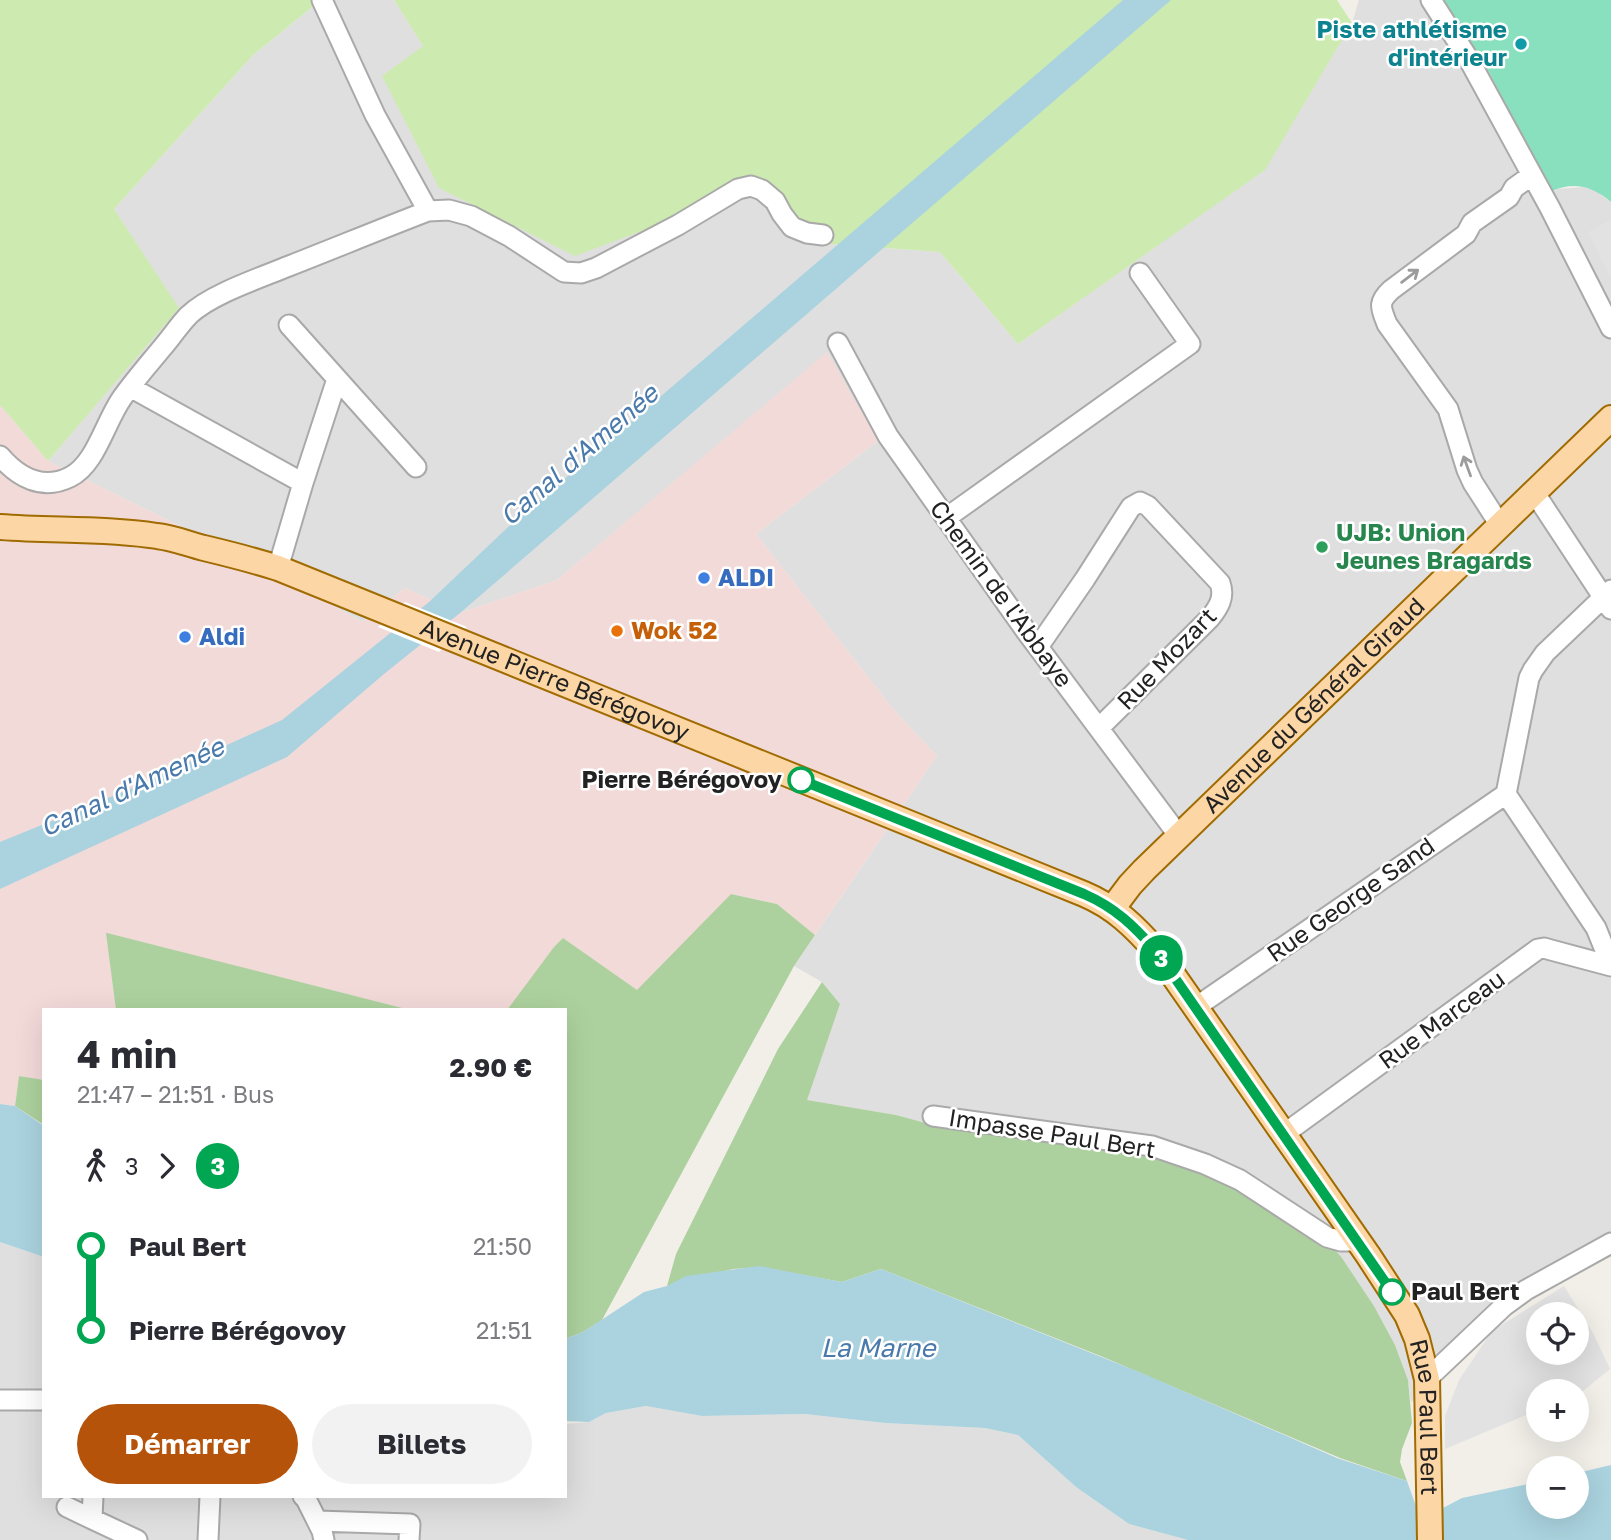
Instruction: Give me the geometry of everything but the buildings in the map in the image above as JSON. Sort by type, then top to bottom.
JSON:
[{"type":"main road","name":"Avenue du Général Giraud","points":[[1112,909],[1130,885],[1179,836],[1611,418]]},
{"type":"main road","points":[[0,527],[127,532],[175,539],[204,548]]},
{"type":"main road","points":[[0,542],[127,542],[204,548]]},
{"type":"main road","name":"Avenue Pierre Bérégovoy","points":[[204,548],[278,568],[901,821]]},
{"type":"main road","name":"Rue Paul Bert","points":[[901,821],[1084,894],[1112,909],[1136,928],[1157,952],[1407,1315],[1417,1339],[1427,1379],[1430,1540]]},
{"type":"street","points":[[322,0],[375,115],[428,211]]},
{"type":"street","points":[[1431,0],[1468,58],[1611,328]]},
{"type":"street","points":[[1500,525],[1467,470],[1448,409],[1387,324],[1381,310],[1383,298],[1466,234],[1472,223],[1509,197],[1514,188],[1532,175]]},
{"type":"street","points":[[0,456],[29,480],[53,482],[71,477],[81,470],[93,454],[113,412],[130,387],[190,314],[217,297],[248,283],[428,211],[449,210],[471,216],[509,236],[564,272],[581,272],[596,268],[678,225],[738,189],[751,186],[762,190],[775,201],[792,227],[823,235]]},
{"type":"street","points":[[946,518],[1190,344],[1140,273]]},
{"type":"street","points":[[289,325],[416,467]]},
{"type":"street","name":"Chemin de l'Abbaye","points":[[838,343],[888,436],[1038,647],[1179,836]]},
{"type":"street","points":[[278,568],[337,379]]},
{"type":"street","points":[[130,387],[303,482]]},
{"type":"street","points":[[1534,492],[1608,599],[1545,653],[1533,670],[1529,678],[1506,794],[1596,928],[1611,965]]},
{"type":"street","name":"Rue Mozart","points":[[1038,647],[1131,507],[1140,502],[1148,506],[1220,583],[1222,599],[1210,618],[1099,728]]},
{"type":"street","name":"Rue George Sand","points":[[1196,1007],[1506,794]]},
{"type":"street","name":"Rue Marceau","points":[[1284,1135],[1538,949],[1544,948],[1611,965]]},
{"type":"street","name":"Impasse Paul Bert","points":[[933,1116],[1152,1146],[1205,1164],[1240,1181],[1327,1237],[1341,1241],[1358,1241]]},
{"type":"street","points":[[1427,1379],[1504,1306],[1526,1290],[1611,1243]]},
{"type":"street","points":[[0,1400],[42,1401]]},
{"type":"street","points":[[92,1519],[93,1498]]},
{"type":"street","points":[[208,1540],[210,1498]]},
{"type":"street","points":[[305,1498],[324,1540]]},
{"type":"street","points":[[67,1507],[137,1540]]},
{"type":"street","points":[[317,1521],[410,1524],[409,1540]]},
{"type":"shaded area","points":[[321,0],[394,0],[423,46],[756,188],[817,243],[940,252],[1018,344],[1142,256],[1352,23],[1359,0],[1444,0],[1490,74],[1551,192],[1584,187],[1596,191],[1611,202],[1611,1243],[1526,1290],[1427,1379],[1411,1403],[1408,1380],[1395,1345],[1374,1306],[1342,1258],[937,1126],[896,1115],[806,1100],[840,1004],[822,982],[794,966],[937,756],[894,710],[756,534],[878,441],[827,354],[557,580],[460,613],[405,588],[362,622],[259,565],[48,461],[178,308],[114,209],[253,55]]},
{"type":"shaded area","points":[[1611,220],[1611,279],[1588,232]]},
{"type":"shaded area","points":[[827,352],[878,441],[756,534],[894,710],[937,756],[815,935],[777,904],[732,894],[637,991],[563,938],[510,1008],[402,1008],[107,934],[116,1008],[42,1008],[42,1080],[19,1076],[15,1106],[0,1104],[0,405],[48,461],[259,565],[362,622],[405,588],[460,613],[557,580]]},
{"type":"shaded area","points":[[0,1242],[42,1256],[42,1498],[567,1498],[567,1424],[589,1422],[606,1413],[646,1406],[702,1416],[805,1414],[885,1423],[985,1428],[1018,1435],[1076,1487],[1129,1524],[1188,1540],[0,1540]]},
{"type":"shaded area","points":[[1564,1286],[1574,1302],[1538,1302]]},
{"type":"shaded area","points":[[1526,1310],[1526,1365],[1589,1365],[1589,1327],[1610,1369],[1589,1386],[1589,1379],[1526,1379],[1526,1415],[1445,1449],[1445,1416],[1459,1380],[1492,1331]]},
{"type":"green space","points":[[0,0],[321,0],[253,55],[114,209],[179,308],[48,461],[0,405]]},
{"type":"green space","points":[[394,0],[1337,0],[1352,23],[1265,170],[1018,344],[940,252],[817,243],[756,188],[575,256],[439,188],[382,76],[423,46]]},
{"type":"green space","points":[[1444,0],[1611,0],[1611,202],[1597,192],[1582,187],[1567,187],[1550,192],[1490,74]]},
{"type":"green space","points":[[731,894],[777,904],[815,935],[794,966],[602,1320],[567,1338],[567,1008],[508,1008],[563,938],[637,990]]},
{"type":"green space","points":[[106,933],[402,1008],[116,1008]]},
{"type":"green space","points":[[822,982],[840,1004],[807,1100],[896,1115],[937,1126],[1128,1146],[1234,1184],[1330,1244],[1374,1306],[1395,1345],[1408,1380],[1412,1423],[1400,1462],[1407,1481],[1340,1458],[1103,1357],[881,1269],[842,1282],[760,1267],[733,1269],[667,1286],[676,1254],[778,1049]]},
{"type":"green space","points":[[19,1076],[42,1080],[42,1124],[15,1106]]},
{"type":"water","name":"Canal d'Amenée","points":[[1123,0],[1171,0],[460,613],[287,757],[0,889],[0,842],[130,789],[282,720],[429,602],[506,529]]},
{"type":"water","points":[[0,1104],[15,1106],[42,1125],[42,1256],[0,1242]]},
{"type":"water","name":"La Marne","points":[[759,1266],[842,1282],[881,1269],[1144,1374],[1337,1458],[1407,1481],[1417,1509],[1439,1510],[1462,1498],[1526,1485],[1526,1519],[1589,1519],[1589,1470],[1611,1465],[1611,1540],[1188,1540],[1129,1524],[1076,1487],[1018,1435],[985,1428],[885,1423],[805,1414],[702,1416],[646,1406],[606,1413],[589,1422],[567,1421],[567,1338],[583,1332],[644,1292],[667,1286],[686,1276]]},
{"type":"pier","points":[[405,602],[467,627],[439,652],[378,627]]},
{"type":"bus line","name":"3","points":[[801,780],[1084,894],[1112,909],[1136,928],[1157,952],[1392,1292]]},
{"type":"place","name":"Piste athlétisme d'intérieur","points":[[1521,44]]},
{"type":"place","name":"UJB: Union Jeunes Bragards","points":[[1322,547]]},
{"type":"place","name":"ALDI","points":[[704,578]]},
{"type":"place","name":"Wok 52","points":[[617,631]]},
{"type":"place","name":"Aldi","points":[[185,637]]},
{"type":"place","name":"Pierre Bérégovoy","points":[[801,780]]},
{"type":"place","name":"Paul Bert","points":[[1392,1292]]}]
